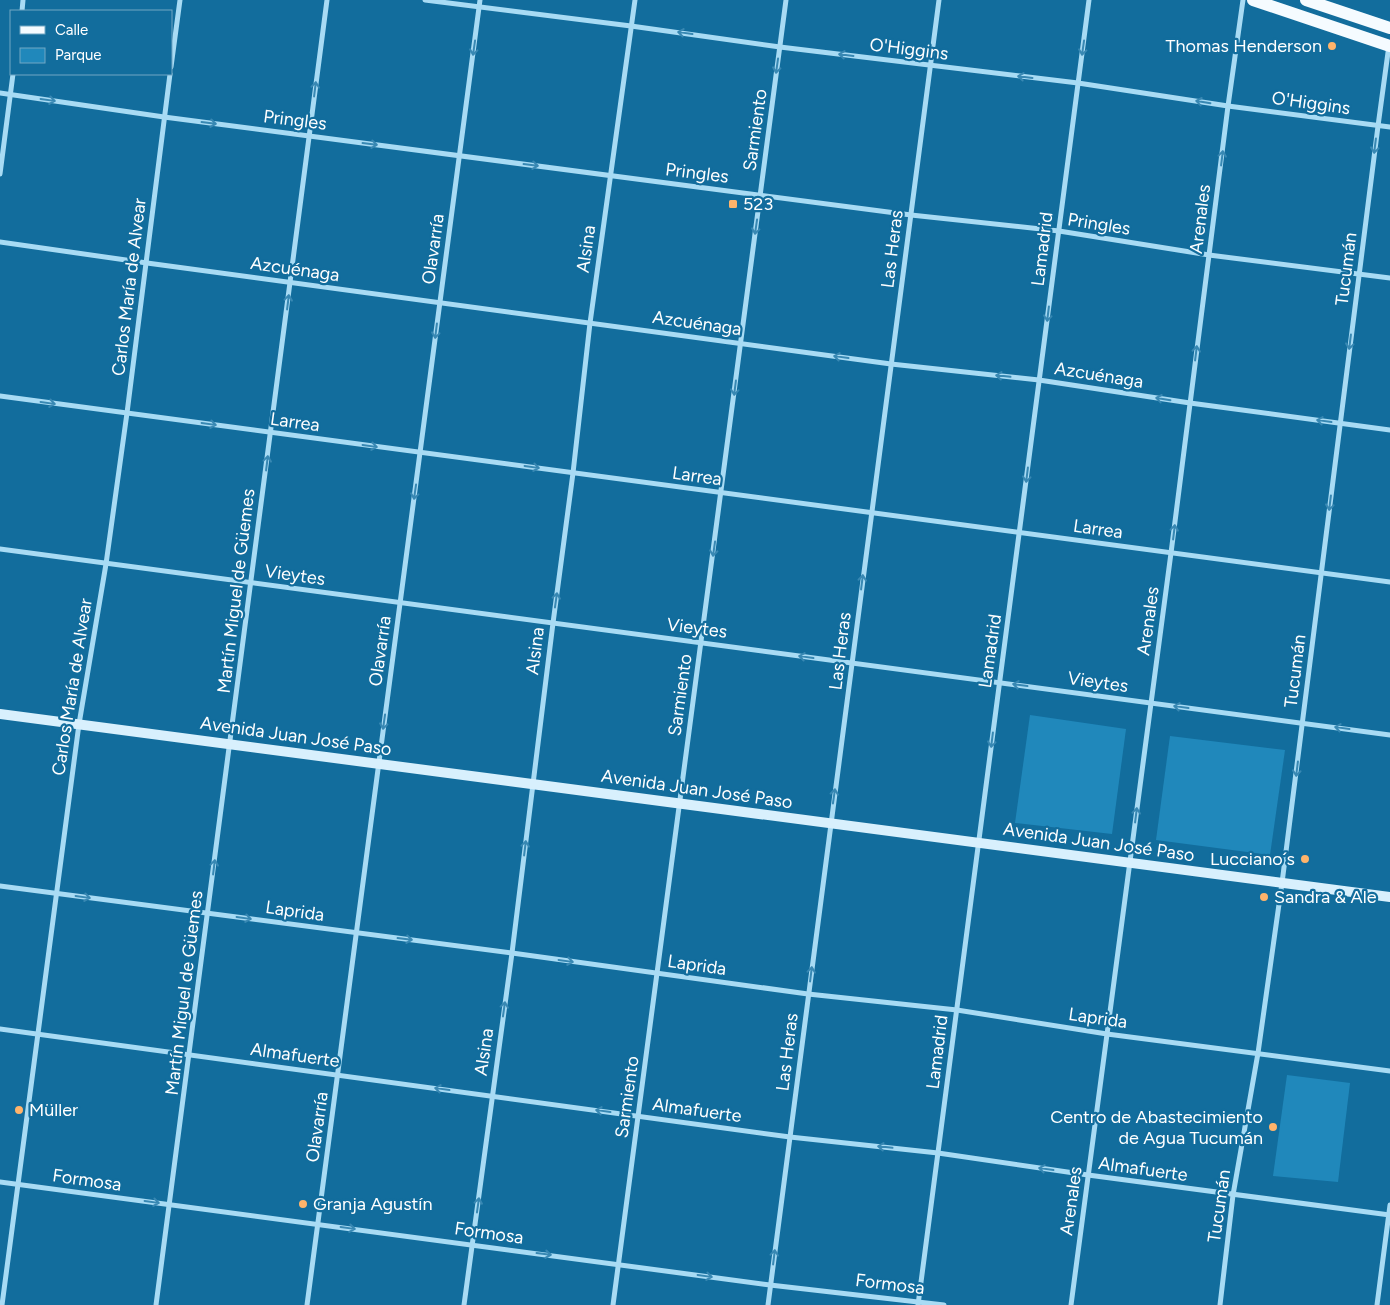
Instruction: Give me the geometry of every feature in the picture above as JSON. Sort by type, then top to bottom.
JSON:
[{"type":"main road","points":[[1253,0],[1390,44]]},
{"type":"main road","points":[[1306,0],[1390,28]]},
{"type":"main road","name":"Avenida Juan José Paso","points":[[0,714],[1390,897]]},
{"type":"street","points":[[172,60],[180,0]]},
{"type":"street","name":"Martín Miguel de Güemes","points":[[156,1305],[327,0]]},
{"type":"street","name":"O'Higgins","points":[[425,0],[780,47],[1078,83],[1228,106],[1390,127]]},
{"type":"street","name":"Olavarría","points":[[307,1305],[480,0]]},
{"type":"street","name":"Alsina","points":[[464,1305],[512,953],[573,473],[590,323],[635,0]]},
{"type":"street","name":"Sarmiento","points":[[613,1305],[786,0]]},
{"type":"street","name":"Las Heras","points":[[768,1305],[939,0]]},
{"type":"street","name":"Lamadrid","points":[[919,1303],[1089,0]]},
{"type":"street","name":"Arenales","points":[[1071,1305],[1243,0]]},
{"type":"street","name":"Tucumán","points":[[1220,1305],[1233,1194],[1258,1053],[1282,883],[1390,44]]},
{"type":"street","points":[[0,174],[13,75]]},
{"type":"street","name":"Carlos María de Alvear","points":[[2,1305],[79,724],[106,564],[127,413],[170,75]]},
{"type":"street","name":"Pringles","points":[[0,93],[164,117],[911,215],[1059,231],[1209,254],[1390,278]]},
{"type":"street","name":"Azcuénaga","points":[[0,242],[891,364],[1039,380],[1390,430]]},
{"type":"street","name":"Larrea","points":[[0,396],[1390,582]]},
{"type":"street","name":"Vieytes","points":[[0,549],[1390,735]]},
{"type":"street","name":"Laprida","points":[[0,886],[808,994],[957,1010],[1107,1034],[1390,1071]]},
{"type":"street","name":"Almafuerte","points":[[0,1029],[790,1137],[938,1153],[1389,1215]]},
{"type":"street","name":"Formosa","points":[[0,1182],[770,1285],[944,1305]]},
{"type":"street","points":[[1377,1305],[1390,1205]]},
{"type":"green space","points":[[1030,715],[1126,729],[1112,834],[1015,823]]},
{"type":"green space","points":[[1170,736],[1285,750],[1270,855],[1156,840]]},
{"type":"green space","points":[[1287,1075],[1350,1083],[1338,1182],[1273,1176]]},
{"type":"place","name":"Thomas Henderson","points":[[1332,46]]},
{"type":"place","name":"523","points":[[733,204]]},
{"type":"place","name":"Lucciano´s","points":[[1305,859]]},
{"type":"place","name":"Sandra & Ale","points":[[1264,897]]},
{"type":"place","name":"Müller","points":[[19,1110]]},
{"type":"place","name":"Centro de Abastecimiento de Agua Tucumán","points":[[1273,1127]]},
{"type":"place","name":"Granja Agustín","points":[[303,1204]]}]
